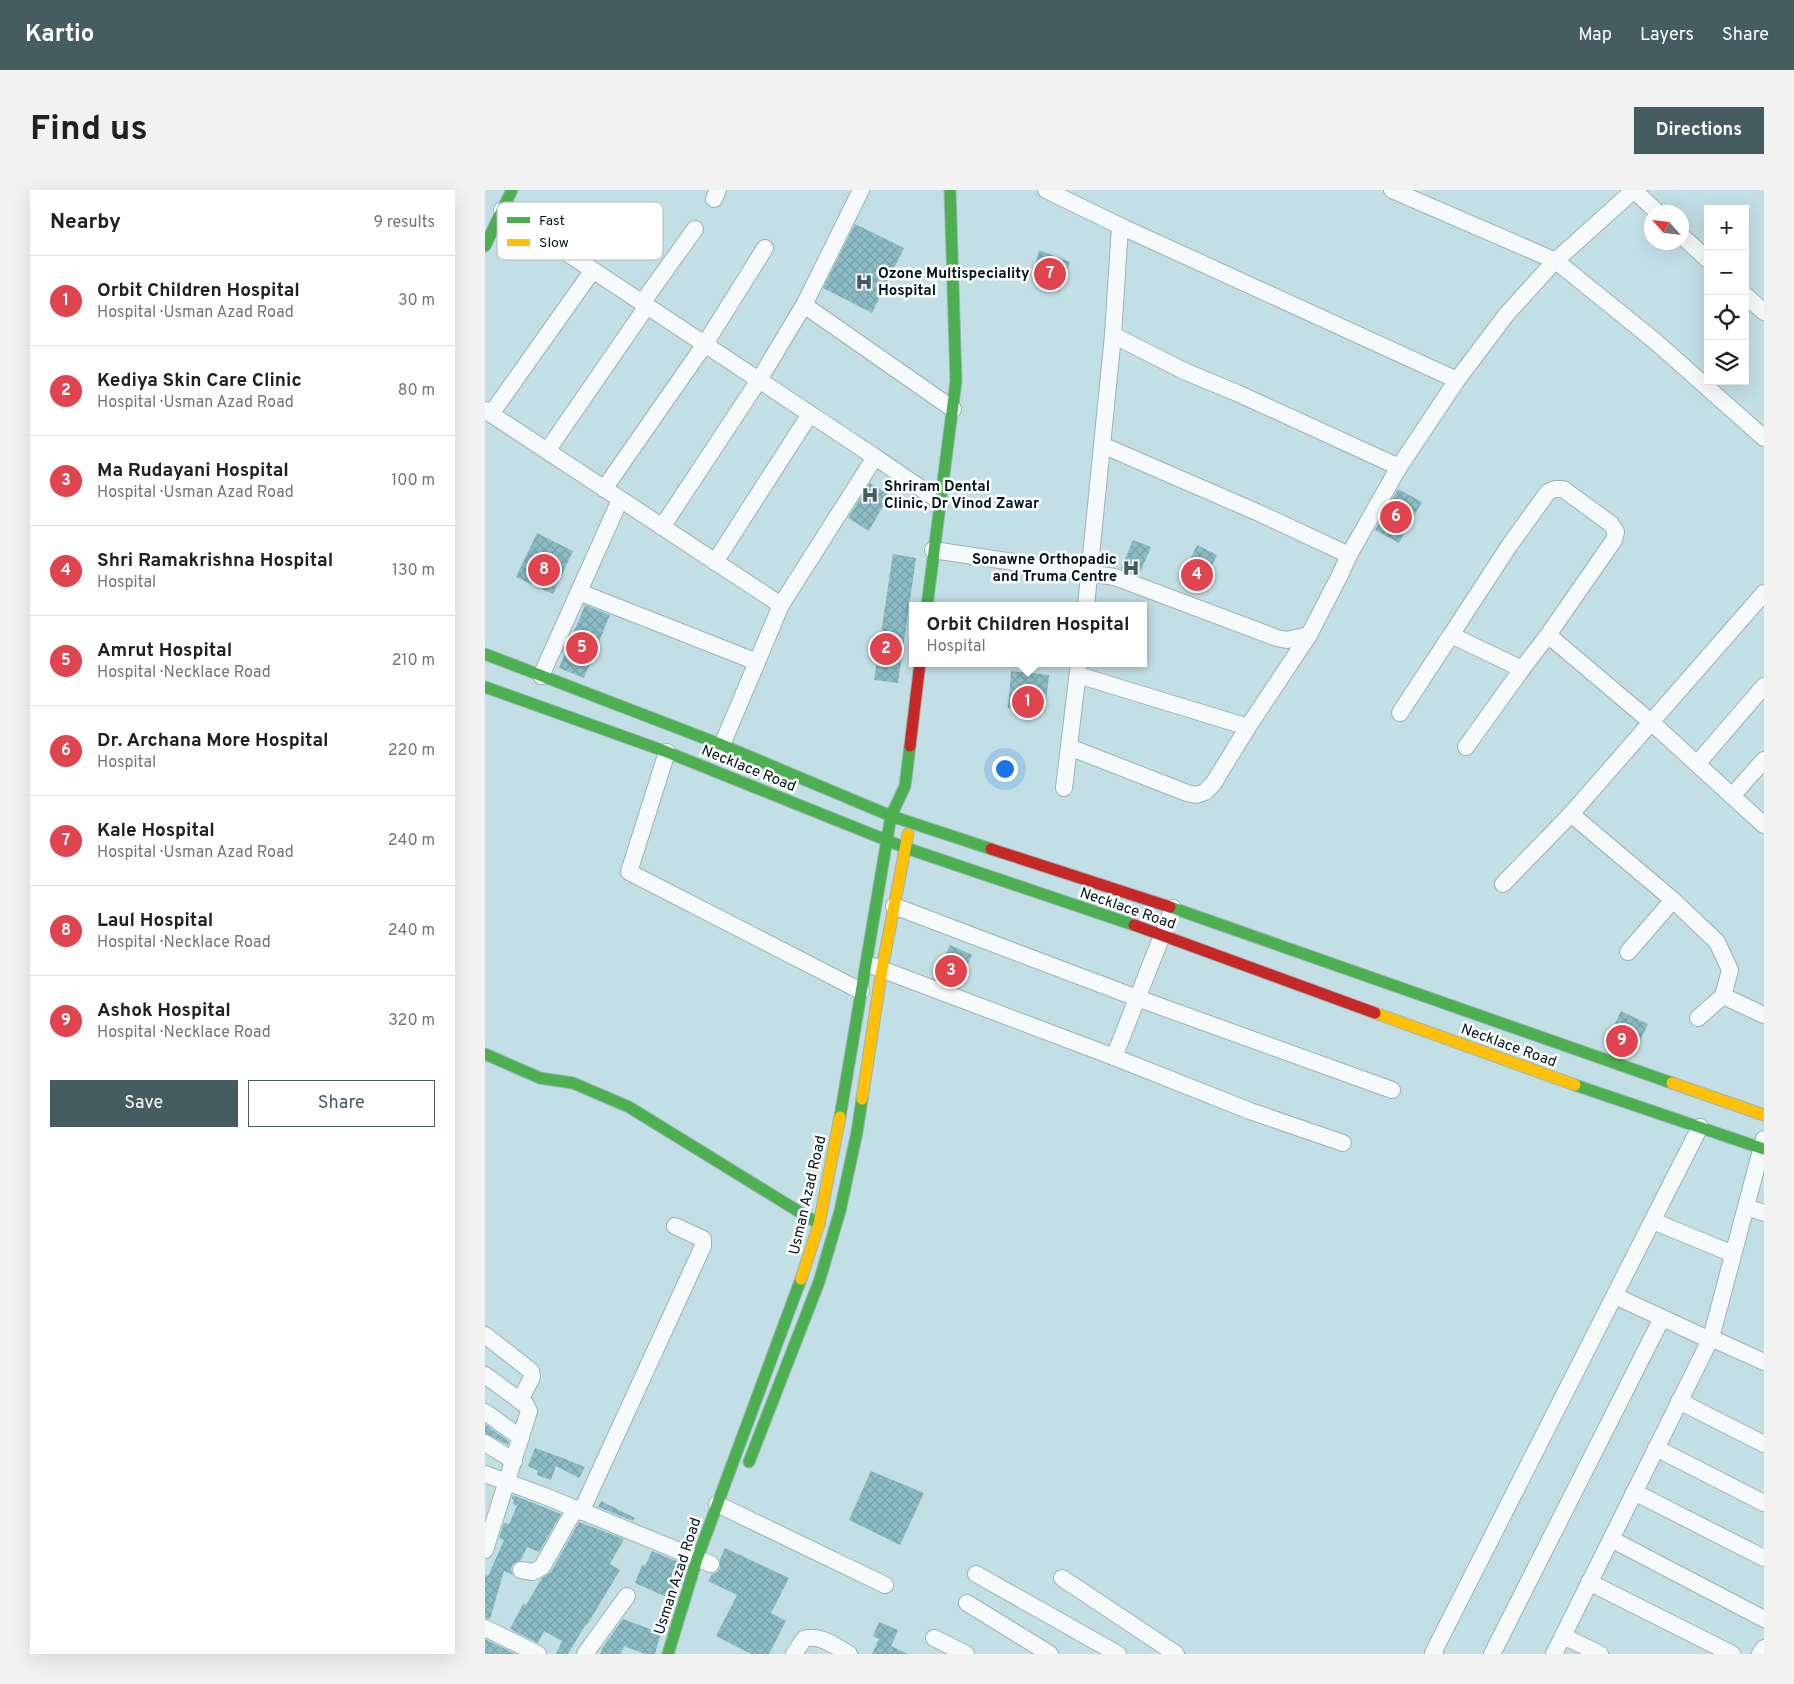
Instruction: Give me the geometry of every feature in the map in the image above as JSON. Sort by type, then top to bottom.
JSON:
[{"type":"main road","points":[[506,202],[512,190]]},
{"type":"main road","points":[[927,602],[956,381],[950,190]]},
{"type":"main road","points":[[485,246],[497,221]]},
{"type":"main road","name":"Necklace Road","points":[[485,654],[722,746],[891,816],[909,813],[1173,908],[1764,1115]]},
{"type":"main road","name":"Usman Azad Road","points":[[744,1476],[819,1282],[840,1211],[857,1132],[882,969],[906,848],[909,813],[905,786],[919,667]]},
{"type":"main road","name":"Necklace Road","points":[[485,687],[667,752],[906,848],[1162,935],[1531,1070],[1700,1128],[1763,1146]]},
{"type":"main road","name":"Usman Azad Road","points":[[668,1654],[707,1563],[727,1508],[819,1224],[832,1164],[891,816],[905,786]]},
{"type":"main road","points":[[485,1054],[540,1078],[573,1083],[629,1107],[819,1224]]},
{"type":"street","points":[[662,527],[759,380],[805,305],[861,190]]},
{"type":"street","points":[[1046,190],[1119,226],[1457,380]]},
{"type":"street","points":[[1392,190],[1556,261],[1656,342],[1764,438]]},
{"type":"street","points":[[1069,747],[1187,793],[1205,792],[1213,784],[1248,726],[1309,635],[1341,575],[1349,555],[1399,467],[1457,380],[1506,315],[1556,261],[1634,190],[1650,205]]},
{"type":"street","points":[[1086,602],[1113,336],[1119,226]]},
{"type":"street","points":[[547,451],[695,229]]},
{"type":"street","points":[[1689,242],[1704,256]]},
{"type":"street","points":[[604,489],[705,344],[765,248]]},
{"type":"street","points":[[578,260],[941,502]]},
{"type":"street","points":[[593,270],[488,412],[781,605]]},
{"type":"street","points":[[1749,299],[1764,312]]},
{"type":"street","points":[[805,305],[953,409]]},
{"type":"street","points":[[1113,336],[1184,372],[1237,393],[1399,467]]},
{"type":"street","points":[[715,562],[810,414]]},
{"type":"street","points":[[1102,445],[1259,513],[1349,555]]},
{"type":"street","points":[[722,746],[781,605],[875,457]]},
{"type":"street","points":[[1400,713],[1509,546],[1548,492],[1555,488],[1563,489],[1611,524],[1616,532],[1614,540],[1467,747]]},
{"type":"street","points":[[541,676],[620,500]]},
{"type":"street","points":[[933,550],[1115,577],[1277,638],[1287,640],[1309,635]]},
{"type":"street","points":[[579,592],[757,662]]},
{"type":"street","points":[[1503,884],[1571,814],[1764,593]]},
{"type":"street","points":[[1451,635],[1522,670]]},
{"type":"street","points":[[1548,635],[1651,722],[1764,825]]},
{"type":"street","points":[[1064,788],[1078,669],[1248,726]]},
{"type":"street","points":[[1697,764],[1764,686]]},
{"type":"street","points":[[667,752],[629,872],[861,991]]},
{"type":"street","points":[[1732,796],[1764,760]]},
{"type":"street","points":[[1571,814],[1673,900],[1717,942],[1730,970],[1723,996],[1698,1018]]},
{"type":"street","points":[[1627,952],[1673,900]]},
{"type":"street","points":[[894,906],[1137,998],[1393,1090]]},
{"type":"street","points":[[1114,1058],[1173,908]]},
{"type":"street","points":[[866,964],[1250,1111],[1343,1143]]},
{"type":"street","points":[[1723,996],[1764,1015]]},
{"type":"street","points":[[1433,1654],[1510,1498],[1700,1128]]},
{"type":"street","points":[[1554,1654],[1710,1339],[1763,1146]]},
{"type":"street","points":[[1746,1207],[1764,1213]]},
{"type":"street","points":[[1653,1221],[1733,1254]]},
{"type":"street","points":[[521,1570],[533,1572],[542,1567],[578,1510],[703,1246],[703,1239],[675,1226]]},
{"type":"street","points":[[1615,1296],[1764,1362]]},
{"type":"street","points":[[1492,1654],[1662,1318]]},
{"type":"street","points":[[485,1335],[531,1371],[533,1377],[520,1401]]},
{"type":"street","points":[[485,1375],[528,1407],[529,1410],[485,1550]]},
{"type":"street","points":[[1679,1401],[1764,1444]]},
{"type":"street","points":[[485,1412],[521,1438]]},
{"type":"street","points":[[485,1443],[514,1461]]},
{"type":"street","points":[[1656,1448],[1764,1503]]},
{"type":"street","points":[[485,1474],[707,1563]]},
{"type":"street","points":[[1634,1492],[1764,1558]]},
{"type":"street","points":[[727,1508],[885,1585]]},
{"type":"street","points":[[1611,1539],[1764,1619]]},
{"type":"street","points":[[976,1574],[1118,1654]]},
{"type":"street","points":[[1062,1578],[1175,1654]]},
{"type":"street","points":[[1589,1582],[1732,1654]]},
{"type":"street","points":[[585,1654],[627,1596]]},
{"type":"street","points":[[967,1603],[1050,1654]]},
{"type":"street","points":[[485,1628],[538,1654]]},
{"type":"street","points":[[794,1654],[804,1639],[813,1636],[849,1654]]},
{"type":"street","points":[[1563,1636],[1600,1654]]},
{"type":"street","points":[[934,1638],[966,1654]]},
{"type":"street","points":[[1760,1654],[1764,1648]]},
{"type":"building","points":[[855,224],[904,248],[872,313],[823,288]]},
{"type":"building","points":[[1039,250],[1070,262],[1059,290],[1032,280]]},
{"type":"building","points":[[870,483],[889,495],[869,531],[848,518]]},
{"type":"building","points":[[1398,489],[1422,502],[1399,543],[1375,530]]},
{"type":"building","points":[[537,533],[573,551],[553,594],[516,577]]},
{"type":"building","points":[[1133,540],[1151,547],[1139,575],[1121,569]]},
{"type":"building","points":[[1197,545],[1217,555],[1200,591],[1180,581]]},
{"type":"building","points":[[893,554],[916,558],[898,683],[874,680]]},
{"type":"building","points":[[585,605],[610,615],[584,678],[559,668]]},
{"type":"building","points":[[1011,671],[1049,675],[1045,711],[1008,708]]},
{"type":"building","points":[[950,945],[972,955],[958,987],[935,979]]},
{"type":"building","points":[[1621,1011],[1648,1024],[1633,1055],[1605,1045]]},
{"type":"building","points":[[485,1424],[509,1442],[508,1445],[485,1433]]},
{"type":"building","points":[[535,1448],[585,1467],[579,1478],[556,1466],[551,1480],[537,1475],[538,1471],[528,1466]]},
{"type":"building","points":[[871,1471],[924,1493],[900,1545],[849,1520]]},
{"type":"building","points":[[513,1495],[561,1514],[539,1552],[527,1547],[521,1560],[513,1564],[511,1569],[513,1575],[504,1571],[490,1619],[485,1618],[485,1575],[488,1576],[504,1540],[499,1538],[504,1523],[509,1524],[517,1506],[513,1504]]},
{"type":"building","points":[[601,1501],[635,1518],[633,1521],[598,1507]]},
{"type":"building","points":[[579,1522],[624,1539],[610,1564],[620,1570],[568,1654],[556,1654],[562,1641],[544,1631],[538,1643],[510,1629],[523,1604],[526,1605],[542,1578],[551,1572]]},
{"type":"building","points":[[725,1548],[789,1578],[771,1613],[786,1621],[769,1654],[751,1654],[716,1636],[737,1595],[708,1581],[712,1574],[720,1568],[720,1559]]},
{"type":"building","points":[[652,1551],[679,1562],[671,1578],[677,1580],[671,1599],[635,1583],[642,1565],[645,1566]]},
{"type":"building","points":[[623,1619],[661,1633],[655,1654],[645,1654],[624,1646],[621,1654],[600,1654]]},
{"type":"building","points":[[879,1622],[898,1630],[891,1646],[908,1654],[872,1654],[879,1639],[873,1636]]},
{"type":"building","points":[[485,1639],[515,1654],[485,1654]]},
{"type":"traffic: fast","points":[[506,202],[512,190]]},
{"type":"traffic: fast","points":[[928,602],[956,381],[950,190]]},
{"type":"traffic: fast","points":[[485,246],[497,221]]},
{"type":"traffic: fast","points":[[485,654],[722,745],[891,816],[991,849]]},
{"type":"traffic: fast","points":[[485,687],[667,752],[906,848],[1134,925]]},
{"type":"traffic: fast","points":[[840,1117],[891,816],[905,786],[910,746]]},
{"type":"traffic: fast","points":[[1170,907],[1672,1083]]},
{"type":"traffic: fast","points":[[485,1054],[540,1078],[573,1083],[629,1107],[819,1224]]},
{"type":"traffic: fast","points":[[1575,1085],[1764,1149]]},
{"type":"traffic: fast","points":[[749,1462],[819,1282],[840,1211],[862,1099]]},
{"type":"traffic: fast","points":[[668,1654],[697,1559],[801,1279]]},
{"type":"traffic: slow","points":[[862,1099],[882,969],[908,834]]},
{"type":"traffic: slow","points":[[1375,1013],[1575,1085]]},
{"type":"traffic: slow","points":[[1672,1083],[1764,1115]]},
{"type":"traffic: slow","points":[[801,1279],[819,1224],[840,1117]]},
{"type":"traffic: jam","points":[[910,746],[920,667]]},
{"type":"traffic: jam","points":[[991,849],[1170,907]]},
{"type":"traffic: jam","points":[[1134,925],[1375,1013]]},
{"type":"place","name":"Kale Hospital","points":[[1050,274]]},
{"type":"place","name":"Ozone Multispeciality Hospital","points":[[864,282]]},
{"type":"place","name":"Shriram Dental Clinic, Dr Vinod Zawar","points":[[870,495]]},
{"type":"place","name":"Dr. Archana More Hospital","points":[[1396,517]]},
{"type":"place","name":"Sonawne Orthopadic and Truma Centre","points":[[1131,568]]},
{"type":"place","name":"Laul Hospital","points":[[544,570]]},
{"type":"place","name":"Shri Ramakrishna Hospital","points":[[1197,575]]},
{"type":"place","name":"Amrut Hospital","points":[[582,648]]},
{"type":"place","name":"Kediya Skin Care Clinic","points":[[886,649]]},
{"type":"place","name":"Orbit Children Hospital","points":[[1028,702]]},
{"type":"place","name":"Ma Rudayani Hospital","points":[[951,971]]},
{"type":"place","name":"Ashok Hospital","points":[[1622,1041]]}]
